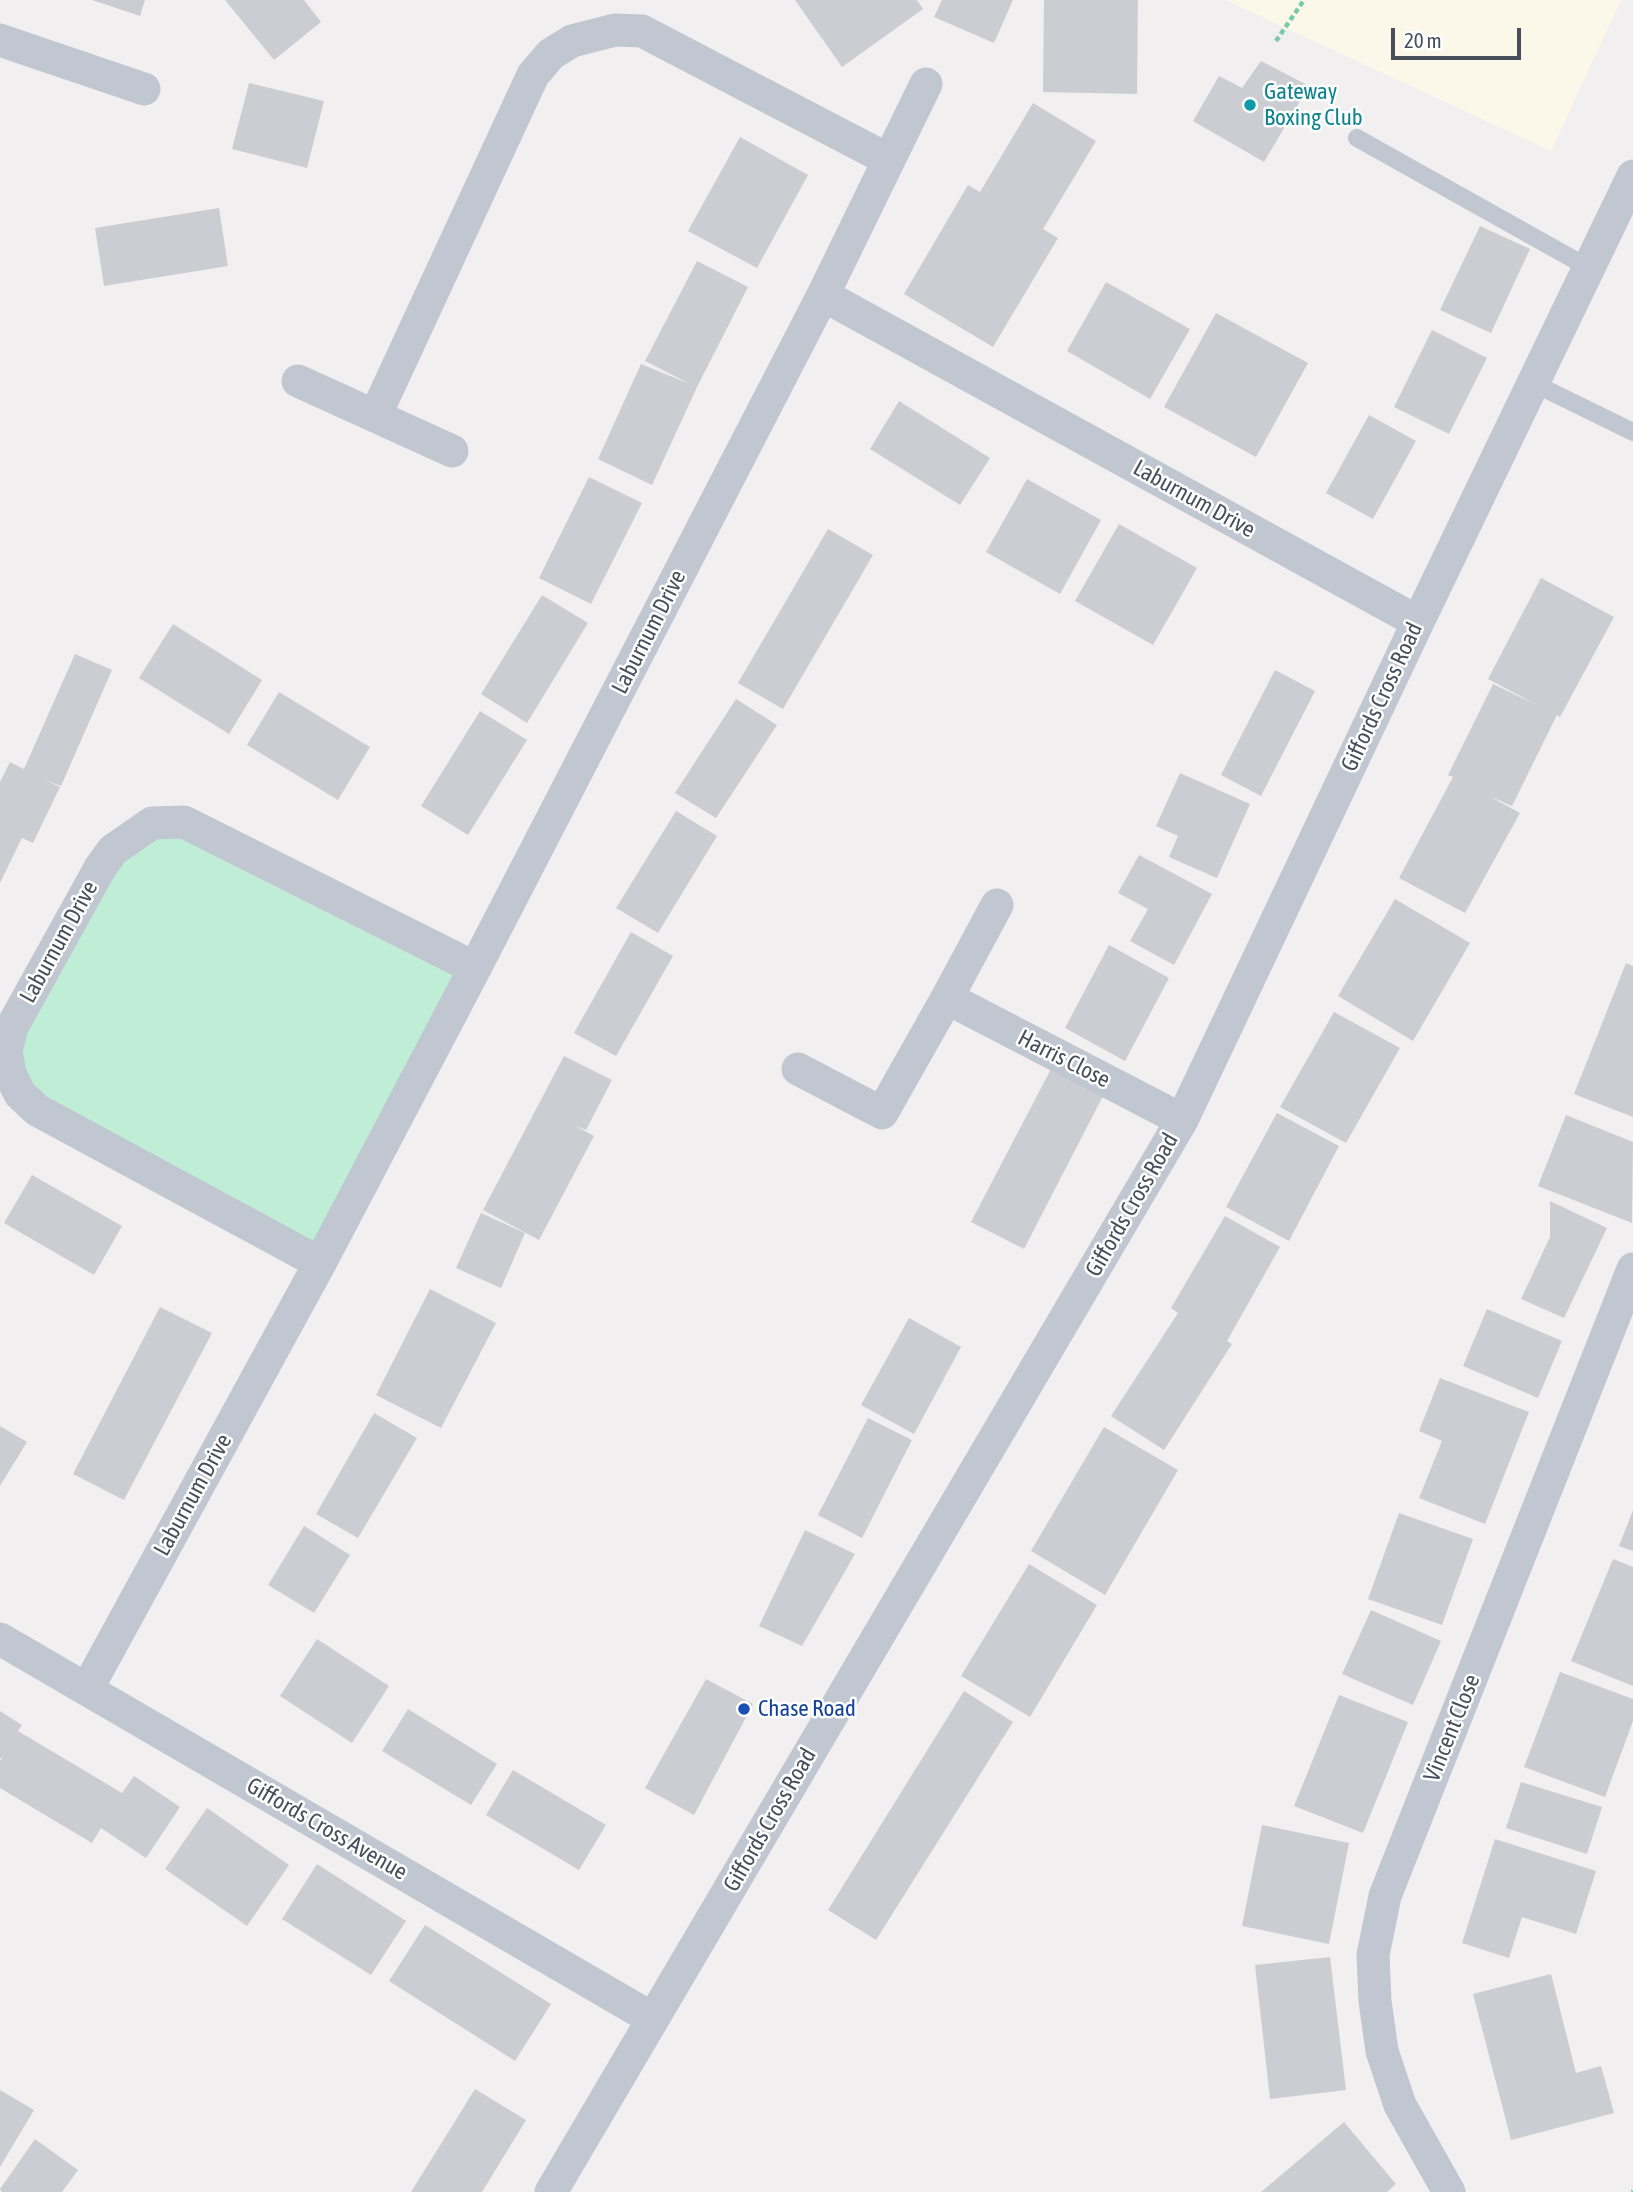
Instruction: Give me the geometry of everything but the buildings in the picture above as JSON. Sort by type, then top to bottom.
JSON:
[{"type":"street","points":[[375,416],[533,75],[551,54],[572,41],[615,30],[642,31],[887,159]]},
{"type":"street","points":[[0,40],[144,89]]},
{"type":"street","name":"Laburnum Drive","points":[[87,1689],[320,1263],[475,968],[823,295],[887,159],[926,84]]},
{"type":"street","name":"Giffords Cross Road","points":[[551,2192],[1182,1120],[1418,621],[1633,176]]},
{"type":"street","name":"Laburnum Drive","points":[[823,295],[1418,621]]},
{"type":"street","points":[[299,381],[452,451]]},
{"type":"street","name":"Laburnum Drive","points":[[320,1263],[37,1110],[20,1094],[9,1074],[6,1051],[12,1027],[100,868],[113,850],[152,823],[184,822],[475,968]]},
{"type":"street","points":[[798,1069],[882,1113],[997,905]]},
{"type":"street","name":"Harris Close","points":[[947,998],[1182,1120]]},
{"type":"street","name":"Vincent Close","points":[[1449,2192],[1400,2105],[1382,2051],[1375,2001],[1373,1955],[1385,1896],[1633,1269]]},
{"type":"street","name":"Giffords Cross Avenue","points":[[0,1639],[653,2019]]},
{"type":"lane","points":[[1357,138],[1589,268]]},
{"type":"lane","points":[[1533,383],[1633,432]]},
{"type":"path","points":[[1276,41],[1304,0]]},
{"type":"shaded area","points":[[1225,0],[1621,0],[1551,151]]},
{"type":"green space","points":[[152,823],[475,968],[320,1263],[37,1110],[12,1027],[100,868]]},
{"type":"place","name":"Gateway Boxing Club","points":[[1250,105]]},
{"type":"place","name":"Chase Road","points":[[744,1709]]}]
